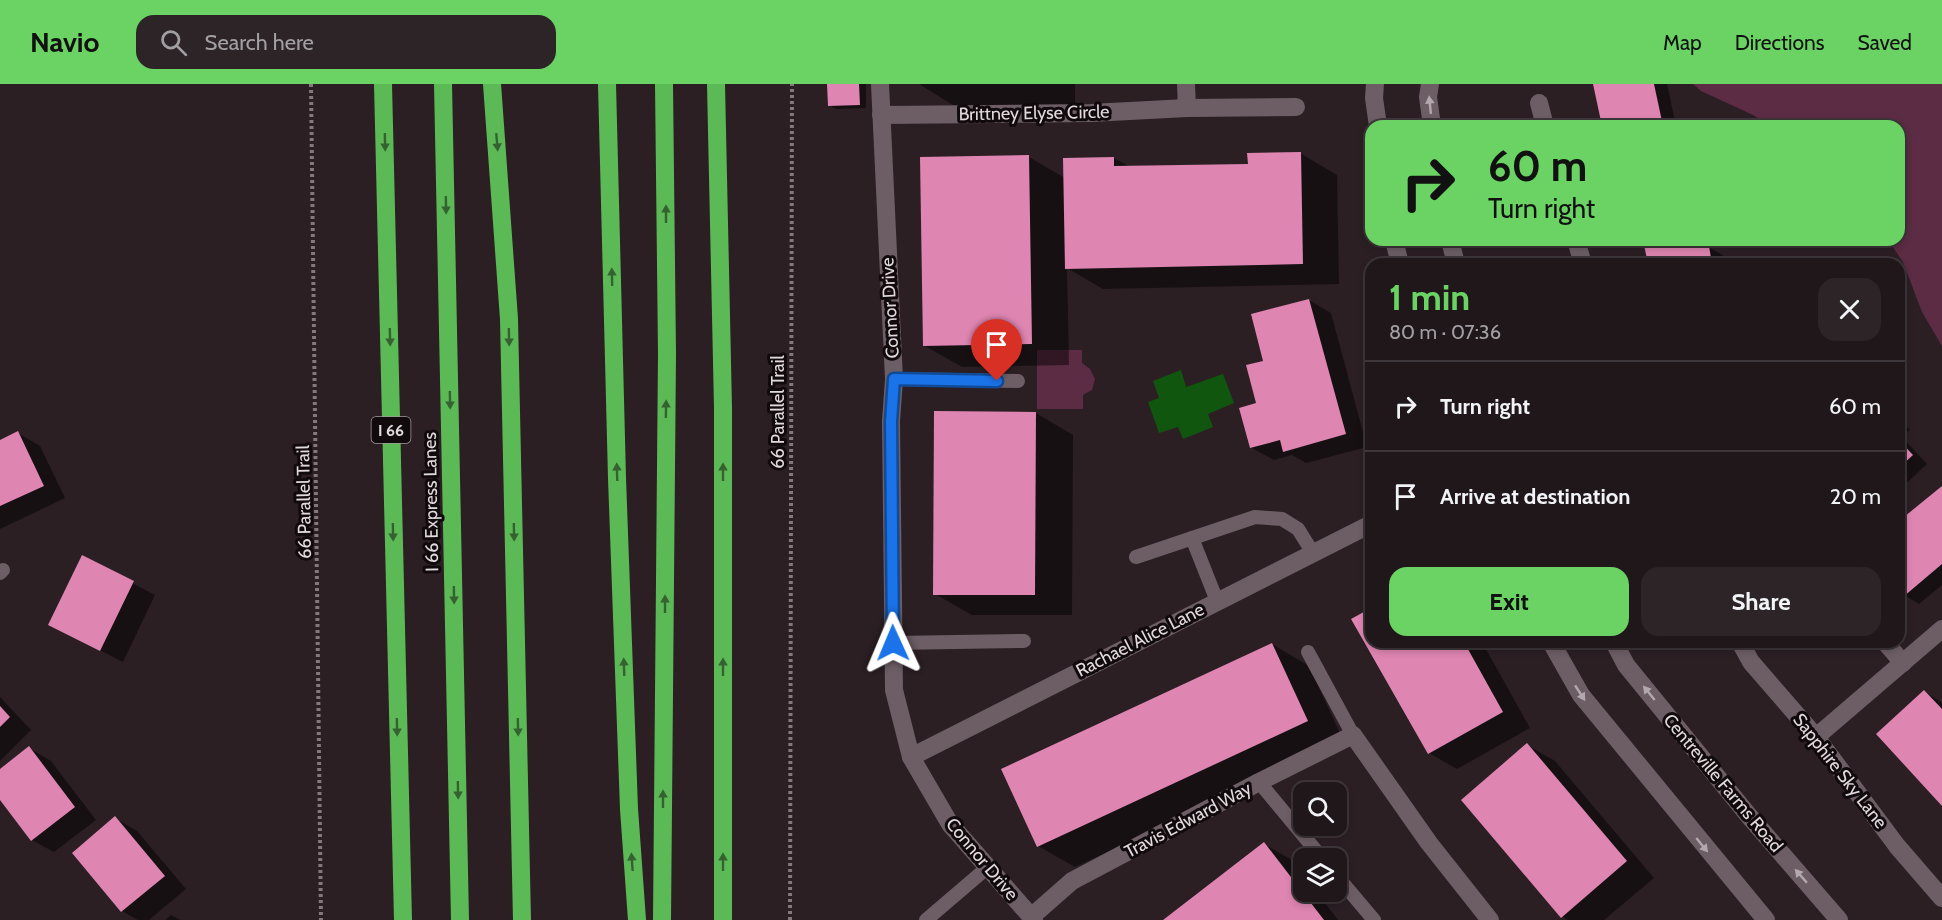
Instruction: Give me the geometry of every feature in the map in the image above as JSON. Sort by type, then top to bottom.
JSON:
[{"type":"highway","name":"I 66","points":[[383,84],[403,920]]},
{"type":"highway","name":"I 66 Express Lanes","points":[[443,84],[460,920]]},
{"type":"highway","points":[[492,84],[509,319],[522,920]]},
{"type":"highway","points":[[607,84],[628,797],[637,920]]},
{"type":"highway","points":[[662,920],[667,354],[664,84]]},
{"type":"highway","points":[[716,84],[723,420],[723,920]]},
{"type":"highway","points":[[720,265],[729,84]]},
{"type":"highway","points":[[391,920],[398,776]]},
{"type":"street","name":"Connor Drive","points":[[880,84],[894,379],[891,421],[894,690],[910,757],[950,824],[1033,918]]},
{"type":"street","points":[[1186,84],[1187,108]]},
{"type":"street","points":[[1375,84],[1374,98],[1377,120]]},
{"type":"street","points":[[1430,84],[1428,97],[1431,120]]},
{"type":"street","points":[[1539,103],[1543,120]]},
{"type":"street","name":"Brittney Elyse Circle","points":[[881,115],[1091,113],[1187,108],[1296,107]]},
{"type":"street","name":"Rachael Alice Lane","points":[[910,757],[1365,527]]},
{"type":"street","points":[[1816,737],[1942,629]]},
{"type":"street","points":[[1554,648],[1581,695],[1766,920]]},
{"type":"street","name":"Centreville Farms Road","points":[[1617,648],[1626,665],[1749,816],[1839,920]]},
{"type":"street","name":"Sapphire Sky Lane","points":[[1743,648],[1751,662],[1816,737],[1897,846],[1942,898]]},
{"type":"street","points":[[1890,648],[1903,663]]},
{"type":"street","points":[[1353,735],[1429,843],[1490,920]]},
{"type":"street","name":"Travis Edward Way","points":[[1033,918],[1072,881],[1353,735]]},
{"type":"lane","points":[[894,379],[1018,381]]},
{"type":"lane","points":[[1136,557],[1255,517],[1282,519],[1298,529],[1313,553]]},
{"type":"lane","points":[[1192,538],[1217,601]]},
{"type":"lane","points":[[893,643],[1024,641]]},
{"type":"lane","points":[[1308,651],[1353,735]]},
{"type":"lane","points":[[1259,782],[1314,848]]},
{"type":"lane","points":[[926,920],[988,867]]},
{"type":"lane","points":[[1347,888],[1374,920]]},
{"type":"path","name":"66 Parallel Trail","points":[[311,84],[321,920]]},
{"type":"path","name":"66 Parallel Trail","points":[[790,920],[792,84]]},
{"type":"shaded area","points":[[1693,84],[1942,84],[1942,346],[1922,312],[1905,267],[1905,258],[1900,258],[1892,246],[1905,246],[1905,120],[1761,120],[1701,91]]},
{"type":"shaded area","points":[[1037,350],[1082,350],[1082,363],[1090,369],[1095,379],[1092,390],[1083,395],[1083,409],[1037,409]]},
{"type":"shaded area","points":[[1181,370],[1186,387],[1223,374],[1234,403],[1208,414],[1213,427],[1183,439],[1178,427],[1159,433],[1148,402],[1159,398],[1153,381]]},
{"type":"building","points":[[827,84],[859,84],[860,105],[828,106]]},
{"type":"building","points":[[1593,84],[1654,84],[1662,120],[1601,120]]},
{"type":"building","points":[[1301,152],[1303,264],[1065,269],[1063,158],[1114,157],[1114,166],[1248,164],[1247,153]]},
{"type":"building","points":[[1029,155],[1032,344],[923,346],[920,157]]},
{"type":"building","points":[[1644,246],[1697,246],[1697,248],[1709,246],[1711,258],[1647,258]]},
{"type":"building","points":[[1309,299],[1346,434],[1283,452],[1280,440],[1250,448],[1239,408],[1256,403],[1246,365],[1263,361],[1251,314]]},
{"type":"building","points":[[934,411],[1036,412],[1035,595],[933,595]]},
{"type":"building","points":[[18,431],[44,486],[0,506],[0,440]]},
{"type":"building","points":[[1905,446],[1913,455],[1905,462]]},
{"type":"building","points":[[1942,486],[1942,564],[1905,595],[1905,516]]},
{"type":"building","points":[[82,555],[134,581],[100,651],[48,625]]},
{"type":"building","points":[[1365,611],[1365,644],[1351,619]]},
{"type":"building","points":[[1272,643],[1308,721],[1037,847],[1001,769]]},
{"type":"building","points":[[1368,648],[1467,648],[1503,712],[1428,754]]},
{"type":"building","points":[[1924,690],[1942,709],[1942,806],[1876,734]]},
{"type":"building","points":[[0,706],[10,717],[0,727]]},
{"type":"building","points":[[1527,743],[1627,861],[1561,918],[1461,800]]},
{"type":"building","points":[[29,746],[75,807],[31,841],[0,800],[0,769]]},
{"type":"building","points":[[115,816],[165,876],[121,912],[72,853]]},
{"type":"building","points":[[1264,842],[1293,880],[1293,902],[1310,902],[1324,920],[1163,920]]},
{"type":"route","points":[[893,643],[891,421],[894,379],[997,381]]}]
